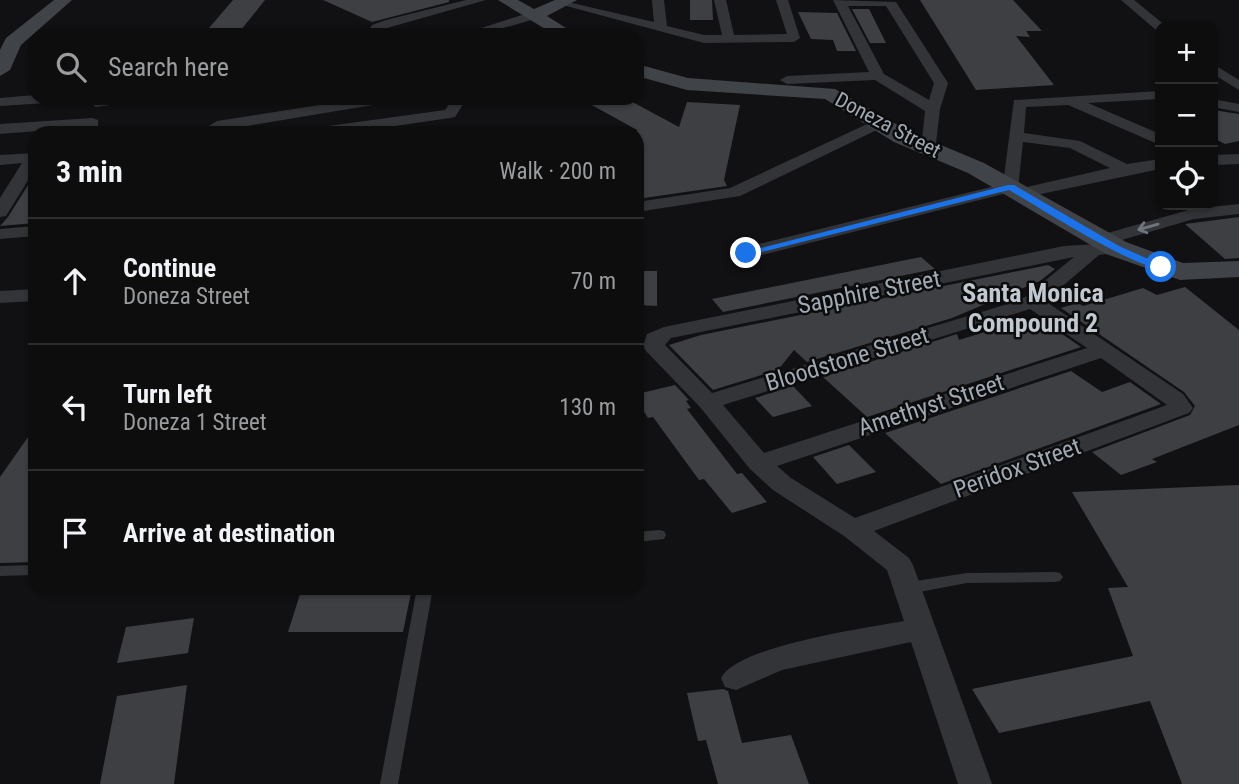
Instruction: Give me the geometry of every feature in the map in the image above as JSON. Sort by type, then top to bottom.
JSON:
[{"type":"street","points":[[30,28],[64,0]]},
{"type":"street","points":[[376,28],[480,0]]},
{"type":"street","points":[[506,0],[555,28]]},
{"type":"street","points":[[658,0],[661,27]]},
{"type":"street","points":[[720,0],[729,39]]},
{"type":"street","points":[[526,28],[566,1],[704,39],[790,39],[795,36],[782,0]]},
{"type":"street","points":[[1127,0],[1155,23]]},
{"type":"street","points":[[929,149],[933,109],[941,83],[939,76],[889,1],[840,1],[878,76],[933,109]]},
{"type":"street","points":[[501,28],[541,20]]},
{"type":"street","points":[[0,70],[5,50],[28,30]]},
{"type":"street","points":[[1218,71],[1239,86]]},
{"type":"street","name":"Doneza Street","points":[[644,72],[687,84],[828,93],[929,149],[976,168],[1016,190],[1104,247],[1180,272],[1239,270]]},
{"type":"street","points":[[788,80],[878,76]]},
{"type":"street","points":[[1016,190],[1015,136],[1019,103],[1155,94]]},
{"type":"street","points":[[0,102],[28,100]]},
{"type":"street","points":[[1071,101],[1155,138]]},
{"type":"street","points":[[1218,104],[1239,108]]},
{"type":"street","points":[[216,125],[346,105]]},
{"type":"street","points":[[364,126],[450,114],[456,105]]},
{"type":"street","points":[[46,126],[93,123]]},
{"type":"street","points":[[644,206],[734,192],[880,123]]},
{"type":"street","points":[[0,129],[28,127]]},
{"type":"street","points":[[1015,136],[1074,144],[1125,169]]},
{"type":"street","points":[[0,160],[28,158]]},
{"type":"street","points":[[1218,160],[1239,159]]},
{"type":"street","points":[[746,253],[1016,190],[1155,165]]},
{"type":"street","points":[[0,212],[28,168]]},
{"type":"street","points":[[1104,247],[1192,214],[1239,209]]},
{"type":"street","points":[[0,234],[28,231]]},
{"type":"street","name":"Bloodstone Street","points":[[708,402],[1032,301],[1104,247]]},
{"type":"street","name":"Sapphire Street","points":[[708,402],[654,346],[654,339],[664,333],[1063,252],[1104,247]]},
{"type":"street","points":[[0,297],[28,295]]},
{"type":"street","points":[[1032,301],[1104,349]]},
{"type":"street","name":"Peridox Street","points":[[853,529],[1181,408],[1175,399],[1104,349]]},
{"type":"street","name":"Amethyst Street","points":[[759,463],[1104,349]]},
{"type":"street","points":[[708,402],[759,463],[782,484],[853,529],[899,565],[975,784]]},
{"type":"street","points":[[736,678],[776,659],[922,628]]},
{"type":"lane","points":[[644,536],[659,535]]},
{"type":"lane","points":[[0,571],[28,570]]},
{"type":"lane","points":[[909,588],[967,578],[1055,577]]},
{"type":"lane","points":[[389,784],[424,595]]},
{"type":"building","points":[[233,0],[265,0],[243,28],[209,28]]},
{"type":"building","points":[[323,0],[449,0],[449,2],[372,22]]},
{"type":"building","points":[[690,0],[712,0],[713,20],[690,20]]},
{"type":"building","points":[[920,0],[1013,0],[1042,31],[1026,31],[1030,37],[1016,36],[1054,85],[976,90]]},
{"type":"building","points":[[852,9],[869,9],[886,43],[870,43]]},
{"type":"building","points":[[798,12],[837,13],[856,51],[837,51],[833,40],[811,39]]},
{"type":"building","points":[[687,102],[740,105],[724,180],[727,186],[644,198],[644,126],[630,126],[592,105],[638,105],[679,127]]},
{"type":"building","points":[[1218,111],[1239,114],[1239,141],[1225,144],[1218,140]]},
{"type":"building","points":[[28,185],[28,224],[0,226]]},
{"type":"building","points":[[1239,217],[1239,258],[1225,259],[1185,224]]},
{"type":"building","points":[[921,257],[935,269],[723,312],[712,299]]},
{"type":"building","points":[[1048,265],[1055,269],[1040,281],[952,318],[807,362],[794,350],[778,370],[713,390],[669,345],[701,335]]},
{"type":"building","points":[[644,271],[657,271],[657,306],[644,305]]},
{"type":"building","points":[[1185,287],[1239,330],[1239,425],[1152,459],[1157,462],[1121,475],[1092,452],[1190,415],[1195,406],[1184,392],[1061,308],[1078,303],[1083,306],[1143,288],[1157,295]]},
{"type":"building","points":[[1036,316],[1081,347],[867,417],[823,377],[957,334],[959,340]]},
{"type":"building","points":[[1071,371],[1102,392],[1130,382],[1161,404],[941,484],[885,433]]},
{"type":"building","points":[[675,385],[689,400],[686,401],[691,408],[687,409],[737,474],[742,473],[767,502],[732,513],[704,479],[699,480],[653,417],[648,418],[644,412],[644,392]]},
{"type":"building","points":[[793,386],[812,406],[773,417],[755,398]]},
{"type":"building","points":[[28,437],[28,562],[0,563],[0,477]]},
{"type":"building","points":[[849,445],[876,472],[837,484],[813,457]]},
{"type":"building","points":[[1239,485],[1239,784],[1182,784],[1150,701],[999,733],[972,689],[1133,656],[1108,588],[1128,587],[1072,492]]},
{"type":"building","points":[[300,595],[411,595],[403,632],[288,632]]},
{"type":"building","points":[[194,618],[188,653],[117,663],[126,627]]},
{"type":"building","points":[[187,685],[174,784],[100,784],[117,696]]},
{"type":"building","points":[[723,689],[728,691],[742,743],[791,735],[809,784],[718,784],[706,740],[698,741],[687,693]]},
{"type":"district","name":"Santa Monica Compound 2","points":[[1033,308]]},
{"type":"route","points":[[746,253],[1011,187],[1116,248],[1161,267]]}]
